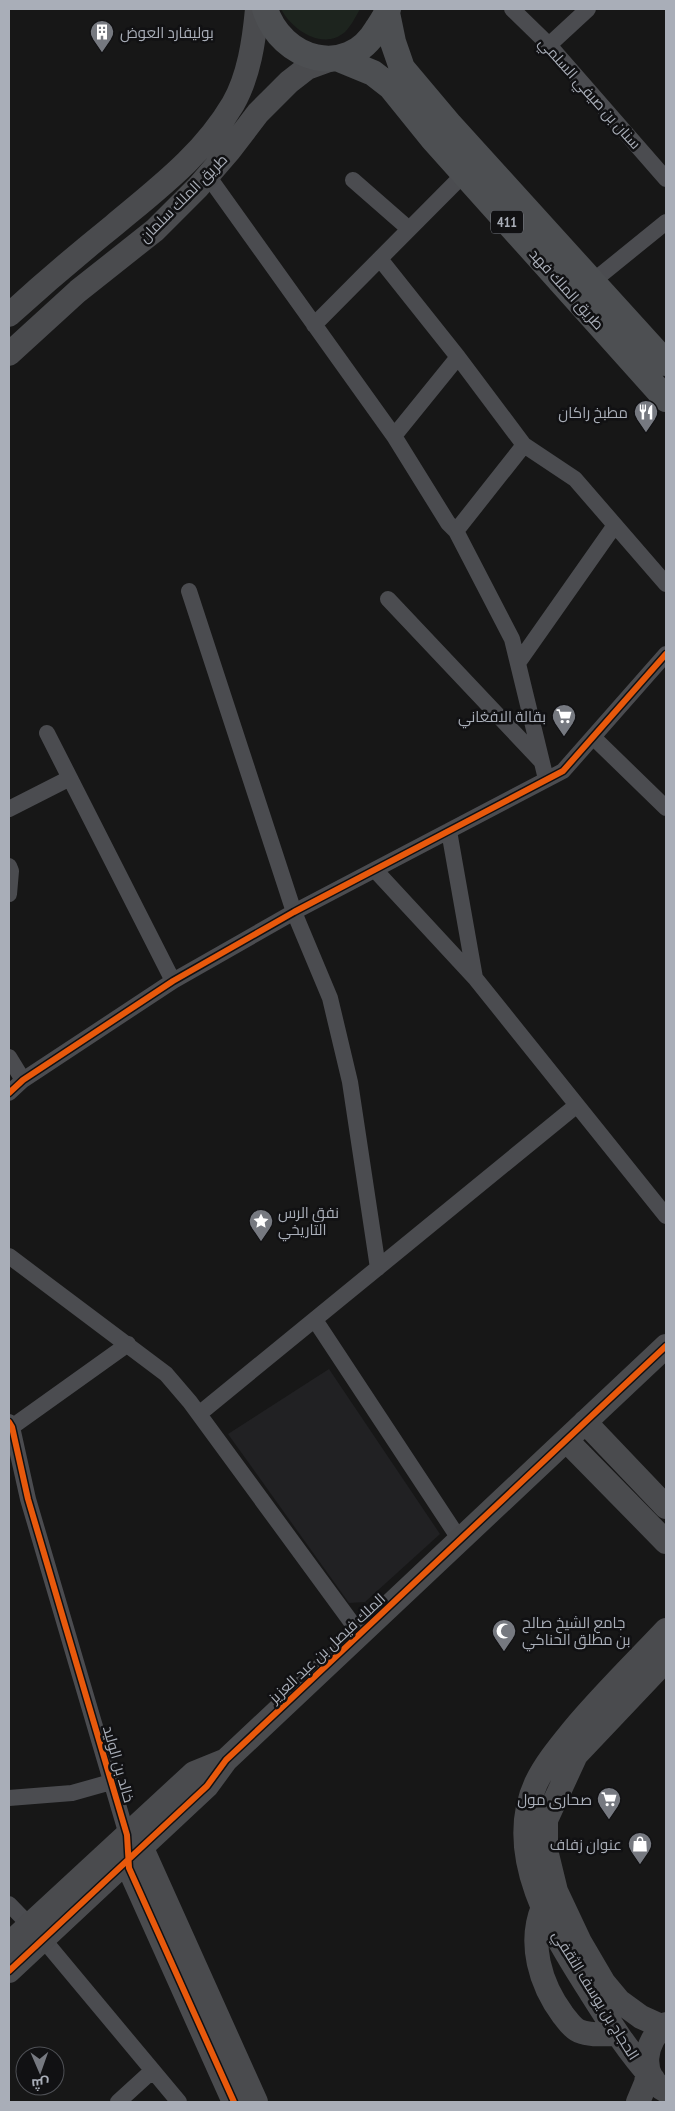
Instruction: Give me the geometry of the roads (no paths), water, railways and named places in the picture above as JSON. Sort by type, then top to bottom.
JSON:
[{"type":"main road","name":"طريق الملك فهد","points":[[265,9],[267,17],[284,41],[305,56],[334,59],[373,73],[391,87],[433,139],[666,399]]},
{"type":"main road","name":"طريق الملك فهد","points":[[388,11],[392,42],[402,68],[450,125],[666,363]]},
{"type":"main road","points":[[334,59],[352,54],[372,38],[388,11]]},
{"type":"street","name":"طريق الملك سلمان","points":[[9,315],[55,273],[184,167],[209,137],[233,104],[248,68],[255,33],[257,9]]},
{"type":"street","name":"سنان بن صيفي السلمي","points":[[512,9],[548,45],[666,179]]},
{"type":"street","points":[[548,45],[588,9]]},
{"type":"street","name":"طريق الملك سلمان","points":[[9,354],[78,291],[154,230],[208,176],[258,113],[289,82],[307,68],[334,59]]},
{"type":"street","points":[[314,325],[464,174]]},
{"type":"street","points":[[208,176],[394,436],[448,523],[456,531],[512,639],[546,779]]},
{"type":"street","points":[[353,180],[409,229]]},
{"type":"street","points":[[592,282],[666,222]]},
{"type":"street","points":[[380,258],[458,356],[524,445],[575,479],[666,584]]},
{"type":"street","points":[[394,436],[458,356]]},
{"type":"street","points":[[456,531],[524,445]]},
{"type":"street","points":[[518,663],[615,525]]},
{"type":"street","points":[[189,591],[294,912],[330,998],[350,1082],[378,1268]]},
{"type":"street","points":[[388,599],[542,762]]},
{"type":"street","points":[[9,1093],[24,1080],[172,982],[294,912],[563,771],[666,654]]},
{"type":"street","points":[[47,733],[172,982]]},
{"type":"street","points":[[593,737],[666,808]]},
{"type":"street","points":[[9,809],[70,778]]},
{"type":"street","points":[[449,831],[475,978]]},
{"type":"street","points":[[9,866],[11,871],[9,894]]},
{"type":"street","points":[[375,870],[475,978],[666,1216]]},
{"type":"street","points":[[9,1057],[24,1080]]},
{"type":"street","points":[[199,1414],[577,1105]]},
{"type":"street","points":[[9,1256],[166,1374],[199,1414],[360,1634]]},
{"type":"street","points":[[315,1320],[460,1540]]},
{"type":"street","points":[[10,1426],[128,1344]]},
{"type":"street","name":"الملك فيصل بن عبد العزيز","points":[[9,1971],[36,1932],[132,1848],[207,1786],[226,1760],[666,1346]]},
{"type":"street","points":[[585,1422],[666,1507]]},
{"type":"street","name":"خالد بن الوليد","points":[[10,1426],[28,1499],[132,1848],[129,1868],[234,2102]]},
{"type":"street","points":[[566,1440],[666,1542]]},
{"type":"street","name":"الحجاج بن يوسف الثقفي","points":[[654,2078],[617,2034],[563,1949],[537,1894],[526,1850],[526,1814],[537,1782],[559,1747],[591,1709],[666,1630]]},
{"type":"street","name":"الحجاج بن يوسف الثقفي","points":[[665,2025],[641,2017],[619,2001],[604,1984],[580,1942],[556,1891],[546,1850],[546,1820],[576,1755],[666,1660]]},
{"type":"street","points":[[9,1798],[72,1792],[111,1782]]},
{"type":"street","name":"خالد بن الوليد","points":[[132,1848],[145,1855],[256,2102]]},
{"type":"street","points":[[9,1904],[36,1932],[179,2102]]},
{"type":"street","points":[[543,1907],[538,1919],[538,1953],[543,1978],[553,2000],[571,2025],[577,2030],[594,2034],[617,2034]]},
{"type":"street","name":"الملك فيصل بن عبد العزيز","points":[[9,1944],[36,1932]]},
{"type":"street","points":[[638,2102],[646,2083],[654,2078],[647,2055],[650,2043],[656,2032],[665,2025]]},
{"type":"street","points":[[118,2102],[152,2071]]},
{"type":"place","name":"بوليفارد العوض","points":[[102,53]]},
{"type":"place","name":"مطبخ راكان","points":[[646,433]]},
{"type":"place","name":"بقالة الافغاني","points":[[564,737]]},
{"type":"place","name":"نفق الرس التاريخي","points":[[261,1242]]},
{"type":"place","name":"جامع الشيخ صالح بن مطلق الحناكي","points":[[504,1652]]},
{"type":"place","name":"صحارى مول","points":[[609,1820]]},
{"type":"place","name":"عنوان زفاف","points":[[640,1865]]}]
